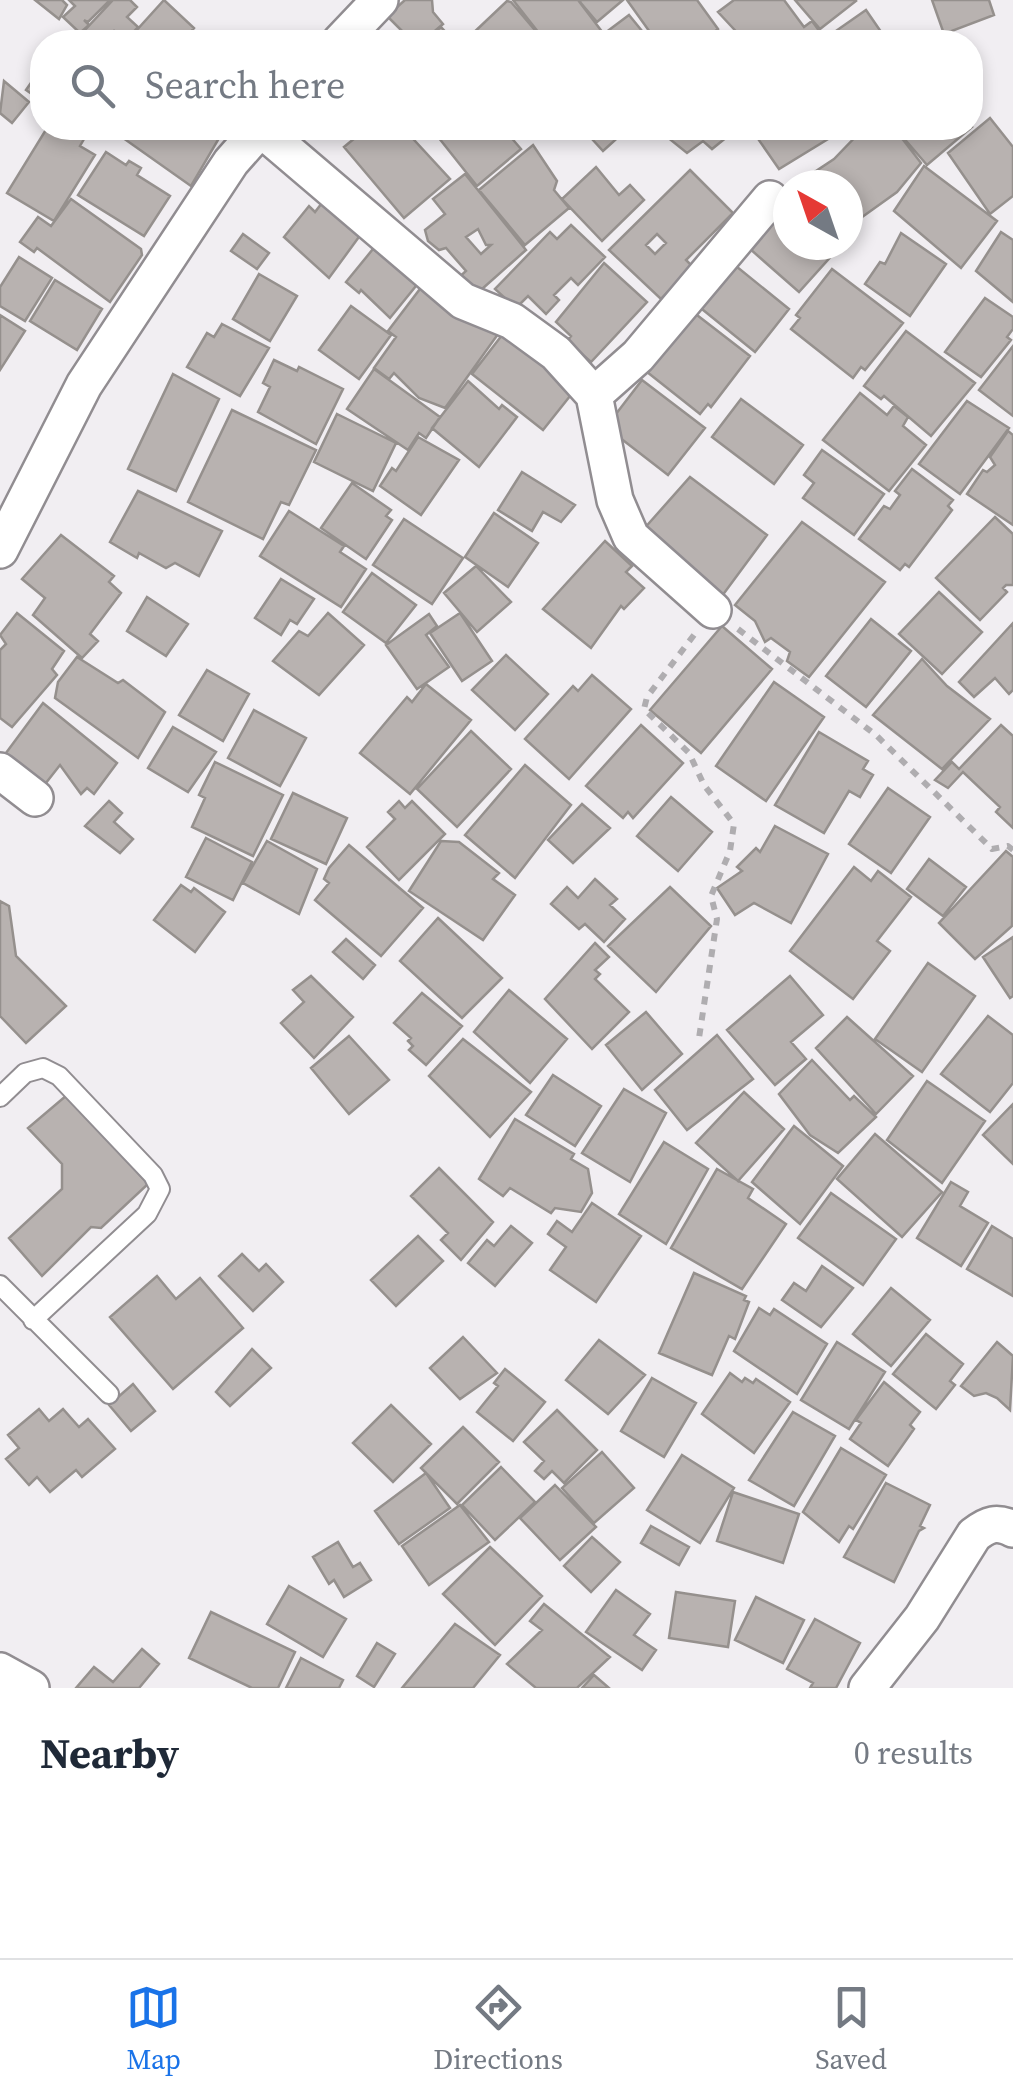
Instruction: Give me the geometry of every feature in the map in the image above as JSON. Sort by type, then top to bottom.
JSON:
[{"type":"street","points":[[351,30],[380,0]]},
{"type":"street","points":[[0,550],[84,385],[231,162],[250,140]]},
{"type":"street","points":[[274,140],[463,301],[512,321],[556,353],[594,395],[621,520],[632,538],[712,610]]},
{"type":"street","points":[[594,395],[638,356],[770,199]]},
{"type":"street","points":[[0,771],[35,798]]},
{"type":"street","points":[[867,1688],[922,1618],[974,1535],[985,1526],[1001,1523],[1013,1529]]},
{"type":"street","points":[[0,1671],[31,1688]]},
{"type":"lane","points":[[0,1096],[25,1073],[43,1068],[58,1076],[153,1175],[160,1189],[147,1214],[33,1320]]},
{"type":"lane","points":[[0,1285],[109,1394]]},
{"type":"path","points":[[698,1038],[717,919],[711,896],[730,851],[734,824],[704,786],[689,753],[644,709],[647,697],[712,610],[877,736],[992,848],[1008,846],[1013,850]]},
{"type":"building","points":[[35,0],[62,0],[67,5],[59,19]]},
{"type":"building","points":[[69,0],[110,0],[88,22],[84,20],[89,25],[83,30],[77,30],[63,17],[75,6]]},
{"type":"building","points":[[113,0],[130,0],[137,7],[127,17],[138,27],[135,30],[85,30]]},
{"type":"building","points":[[164,0],[194,28],[192,30],[137,30]]},
{"type":"building","points":[[405,0],[432,0],[433,12],[443,24],[436,30],[401,30],[387,16]]},
{"type":"building","points":[[513,0],[578,0],[601,30],[537,30]]},
{"type":"building","points":[[581,0],[623,0],[597,22],[580,2]]},
{"type":"building","points":[[627,0],[697,0],[718,29],[717,30],[648,30]]},
{"type":"building","points":[[734,0],[784,0],[804,27],[812,21],[819,30],[735,30],[718,12]]},
{"type":"building","points":[[795,0],[855,0],[856,1],[820,29]]},
{"type":"building","points":[[932,0],[989,0],[994,15],[955,30],[943,30]]},
{"type":"building","points":[[507,1],[535,30],[476,30]]},
{"type":"building","points":[[866,10],[880,30],[837,30]]},
{"type":"building","points":[[629,15],[641,30],[609,30]]},
{"type":"building","points":[[4,81],[29,102],[12,123],[0,113]]},
{"type":"building","points":[[990,118],[1013,147],[1013,196],[990,214],[948,153],[964,140],[983,140],[983,124]]},
{"type":"building","points":[[40,140],[83,140],[80,146],[95,155],[54,221],[7,193]]},
{"type":"building","points":[[126,140],[218,140],[191,186]]},
{"type":"building","points":[[352,140],[414,140],[450,179],[404,218],[344,147]]},
{"type":"building","points":[[441,140],[513,140],[521,149],[477,186]]},
{"type":"building","points":[[593,140],[615,140],[603,151]]},
{"type":"building","points":[[671,140],[723,140],[712,149],[703,141],[687,153]]},
{"type":"building","points":[[759,140],[826,140],[779,169]]},
{"type":"building","points":[[852,140],[903,140],[921,163],[897,192],[863,216],[863,170],[818,170]]},
{"type":"building","points":[[905,140],[957,140],[927,165]]},
{"type":"building","points":[[533,145],[557,181],[554,190],[569,208],[525,245],[479,190]]},
{"type":"building","points":[[106,152],[126,165],[129,161],[141,168],[137,175],[170,196],[144,236],[78,195]]},
{"type":"building","points":[[924,166],[997,221],[961,268],[894,211]]},
{"type":"building","points":[[596,167],[619,195],[630,185],[644,200],[602,241],[562,199]]},
{"type":"building","points":[[690,170],[733,213],[686,260],[693,267],[661,299],[609,250]],"holes":[[[657,234],[666,243],[655,254],[646,245]]]},
{"type":"building","points":[[465,174],[526,250],[473,297],[454,282],[466,271],[446,248],[439,250],[428,241],[425,230],[445,214],[433,199]],"holes":[[[478,229],[486,245],[491,245],[481,254],[466,237]]]},
{"type":"building","points":[[71,199],[141,249],[142,255],[110,302],[37,248],[34,252],[20,242],[38,217],[51,226]]},
{"type":"building","points":[[325,199],[364,230],[329,278],[284,237],[309,206],[315,212]]},
{"type":"building","points":[[773,205],[773,260],[828,260],[799,292],[741,241]]},
{"type":"building","points":[[571,225],[605,257],[578,285],[571,278],[554,295],[559,300],[546,314],[528,296],[516,308],[495,289],[550,232],[557,239]]},
{"type":"building","points":[[1001,232],[1013,240],[1013,302],[976,271]]},
{"type":"building","points":[[901,233],[946,264],[910,316],[865,284],[880,262],[885,264]]},
{"type":"building","points":[[243,234],[269,253],[257,269],[231,251]]},
{"type":"building","points":[[373,249],[420,281],[390,318],[361,290],[359,293],[346,282]]},
{"type":"building","points":[[19,257],[52,278],[25,321],[0,306],[0,287]]},
{"type":"building","points":[[726,258],[789,309],[755,352],[692,301]]},
{"type":"building","points":[[604,263],[647,302],[591,362],[567,341],[571,336],[556,322]]},
{"type":"building","points":[[832,269],[903,323],[865,370],[861,367],[853,378],[791,329],[800,318],[796,315]]},
{"type":"building","points":[[259,274],[297,296],[270,341],[233,319]]},
{"type":"building","points":[[55,280],[102,309],[77,350],[30,321]]},
{"type":"building","points":[[423,285],[501,330],[445,408],[419,398],[394,373],[389,379],[374,368],[396,337],[388,331]]},
{"type":"building","points":[[985,298],[1013,317],[1013,329],[1007,337],[1011,340],[981,377],[945,352]]},
{"type":"building","points":[[684,305],[750,356],[711,407],[708,404],[700,414],[637,364]]},
{"type":"building","points":[[351,306],[391,335],[359,379],[319,350]]},
{"type":"building","points":[[0,315],[25,331],[0,370]]},
{"type":"building","points":[[222,324],[269,348],[240,396],[187,367],[207,333],[214,337]]},
{"type":"building","points":[[506,330],[578,386],[543,430],[472,374]]},
{"type":"building","points":[[906,331],[975,383],[931,436],[884,396],[881,399],[864,386]]},
{"type":"building","points":[[1013,346],[1013,416],[979,390]]},
{"type":"building","points":[[274,360],[297,371],[299,367],[343,389],[316,444],[258,412],[270,387],[263,383]]},
{"type":"building","points":[[374,369],[440,417],[426,438],[419,433],[408,450],[347,409]]},
{"type":"building","points":[[173,374],[219,399],[176,491],[128,469]]},
{"type":"building","points":[[642,380],[705,428],[668,475],[606,427]]},
{"type":"building","points":[[468,381],[499,409],[502,405],[517,417],[479,467],[432,428]]},
{"type":"building","points":[[860,393],[887,415],[894,406],[908,417],[903,426],[926,445],[889,491],[823,440]]},
{"type":"building","points":[[741,399],[803,445],[774,484],[712,437]]},
{"type":"building","points":[[967,401],[1009,428],[960,494],[919,464]]},
{"type":"building","points":[[232,410],[316,450],[289,505],[281,502],[263,539],[188,502]]},
{"type":"building","points":[[337,414],[396,443],[373,491],[314,462]]},
{"type":"building","points":[[1008,431],[1013,435],[1013,525],[967,494],[983,470],[987,472],[995,465],[990,457]]},
{"type":"building","points":[[418,437],[459,460],[421,515],[380,486],[392,468],[396,471]]},
{"type":"building","points":[[822,450],[884,494],[854,535],[803,498],[814,483],[804,475]]},
{"type":"building","points":[[912,469],[953,500],[948,506],[952,510],[909,567],[905,564],[900,570],[859,539],[884,506],[890,509],[900,495],[895,491]]},
{"type":"building","points":[[522,472],[575,505],[561,522],[543,512],[532,531],[498,510]]},
{"type":"building","points":[[690,477],[767,535],[722,596],[642,531]]},
{"type":"building","points":[[352,483],[391,510],[386,516],[392,520],[366,559],[321,528]]},
{"type":"building","points":[[138,491],[222,531],[199,576],[175,563],[166,568],[139,553],[137,558],[110,542]]},
{"type":"building","points":[[289,511],[344,546],[340,552],[366,569],[341,607],[260,556]]},
{"type":"building","points":[[494,513],[538,543],[508,587],[465,557]]},
{"type":"building","points":[[995,517],[1013,534],[1013,585],[1003,588],[1007,592],[980,620],[936,578]]},
{"type":"building","points":[[404,519],[463,558],[432,604],[373,565]]},
{"type":"building","points":[[802,522],[885,582],[809,677],[787,661],[790,652],[771,638],[765,642],[755,621],[735,605]]},
{"type":"building","points":[[61,535],[114,576],[109,582],[121,593],[90,634],[98,641],[82,658],[33,615],[45,598],[22,579]]},
{"type":"building","points":[[605,541],[632,566],[626,572],[644,588],[624,609],[621,606],[591,648],[543,609]]},
{"type":"building","points":[[476,566],[511,602],[477,632],[444,593]]},
{"type":"building","points":[[372,573],[416,605],[386,643],[343,612]]},
{"type":"building","points":[[281,579],[314,599],[297,624],[290,620],[281,635],[255,618]]},
{"type":"building","points":[[939,592],[982,632],[942,674],[899,634]]},
{"type":"building","points":[[147,597],[188,624],[166,656],[127,631]]},
{"type":"building","points":[[17,613],[64,651],[52,669],[57,675],[12,727],[0,718],[0,650],[6,644],[0,635]]},
{"type":"building","points":[[328,613],[364,645],[319,695],[273,661],[299,631],[308,636]]},
{"type":"building","points":[[460,613],[492,661],[462,681],[430,633]]},
{"type":"building","points":[[429,614],[437,626],[426,635],[449,667],[417,689],[386,645]]},
{"type":"building","points":[[871,619],[911,651],[866,707],[826,676]]},
{"type":"building","points":[[1013,623],[1013,690],[1009,694],[995,678],[974,697],[959,682]]},
{"type":"building","points":[[722,626],[772,669],[701,753],[650,710]]},
{"type":"building","points":[[506,655],[548,694],[515,730],[472,690]]},
{"type":"building","points":[[77,657],[118,683],[123,680],[165,712],[138,758],[55,698],[58,682]]},
{"type":"building","points":[[922,659],[947,686],[990,719],[942,769],[873,715]]},
{"type":"building","points":[[207,670],[249,694],[223,741],[179,715]]},
{"type":"building","points":[[592,675],[631,709],[569,779],[525,739],[573,686],[578,691]]},
{"type":"building","points":[[774,682],[824,717],[766,801],[716,766]]},
{"type":"building","points":[[426,684],[471,720],[410,794],[360,753],[407,697],[412,702]]},
{"type":"building","points":[[43,703],[117,763],[94,794],[87,788],[81,794],[60,765],[42,788],[3,757]]},
{"type":"building","points":[[254,710],[306,738],[280,786],[228,758]]},
{"type":"building","points":[[641,725],[683,763],[633,818],[628,812],[623,818],[586,786]]},
{"type":"building","points":[[1001,725],[1013,736],[1013,828],[996,812],[1000,807],[963,772],[948,788],[935,780],[952,762],[959,769]]},
{"type":"building","points":[[173,727],[216,752],[188,792],[148,768]]},
{"type":"building","points":[[471,731],[511,769],[457,827],[417,789]]},
{"type":"building","points":[[819,732],[868,761],[863,769],[873,775],[860,797],[849,791],[824,833],[775,805]]},
{"type":"building","points":[[215,762],[283,795],[253,856],[192,827],[205,798],[199,795]]},
{"type":"building","points":[[525,765],[571,805],[515,878],[465,835]]},
{"type":"building","points":[[888,788],[930,817],[891,873],[849,844]]},
{"type":"building","points":[[293,793],[347,818],[326,864],[271,839]]},
{"type":"building","points":[[671,797],[712,832],[678,871],[637,836]]},
{"type":"building","points":[[109,801],[122,813],[114,822],[133,839],[120,853],[85,826]]},
{"type":"building","points":[[399,801],[405,808],[412,801],[445,834],[399,880],[367,847],[395,819],[388,812]]},
{"type":"building","points":[[582,804],[610,828],[573,863],[548,840]]},
{"type":"building","points":[[775,826],[828,854],[791,923],[754,903],[735,915],[717,888],[742,871],[737,867],[756,848],[760,852]]},
{"type":"building","points":[[206,838],[252,862],[233,900],[186,877]]},
{"type":"building","points":[[267,841],[317,869],[299,914],[243,883]]},
{"type":"building","points":[[441,841],[459,842],[499,873],[493,879],[515,895],[483,940],[409,891]]},
{"type":"building","points":[[349,845],[423,908],[381,956],[315,900],[329,883],[324,879],[329,868]]},
{"type":"building","points":[[1006,851],[1013,857],[1012,926],[975,959],[939,923]]},
{"type":"building","points":[[929,859],[966,887],[943,916],[907,889]]},
{"type":"building","points":[[854,867],[871,881],[878,871],[911,897],[877,941],[890,951],[853,999],[790,951]]},
{"type":"building","points":[[595,879],[617,899],[610,905],[625,919],[604,942],[585,924],[579,929],[551,904],[567,887],[578,898]]},
{"type":"building","points":[[181,885],[191,892],[194,888],[225,912],[195,952],[154,920]]},
{"type":"building","points":[[670,887],[711,926],[656,992],[608,946]]},
{"type":"building","points":[[0,901],[9,906],[16,956],[66,1006],[26,1043],[0,1016]]},
{"type":"building","points":[[438,918],[502,978],[462,1018],[400,961]]},
{"type":"building","points":[[1013,937],[1013,996],[1010,998],[983,957]]},
{"type":"building","points":[[346,939],[375,965],[363,979],[333,952]]},
{"type":"building","points":[[595,943],[609,957],[595,970],[600,974],[595,979],[629,1012],[592,1049],[545,999]]},
{"type":"building","points":[[928,963],[975,996],[922,1072],[875,1039]]},
{"type":"building","points":[[311,976],[353,1017],[314,1058],[281,1023],[304,1002],[293,990]]},
{"type":"building","points":[[790,976],[823,1015],[791,1042],[806,1059],[775,1085],[727,1030]]},
{"type":"building","points":[[509,990],[567,1039],[530,1083],[474,1032]]},
{"type":"building","points":[[422,993],[462,1026],[426,1065],[409,1050],[413,1046],[408,1041],[411,1038],[394,1023]]},
{"type":"building","points":[[646,1012],[682,1054],[642,1090],[606,1045]]},
{"type":"building","points":[[988,1016],[1013,1035],[1013,1083],[990,1112],[941,1074]]},
{"type":"building","points":[[847,1017],[913,1076],[876,1114],[816,1048]]},
{"type":"building","points":[[717,1035],[753,1079],[687,1130],[655,1090]]},
{"type":"building","points":[[349,1036],[389,1080],[349,1114],[311,1068]]},
{"type":"building","points":[[463,1039],[531,1092],[490,1137],[429,1076]]},
{"type":"building","points":[[812,1060],[850,1100],[854,1096],[876,1117],[838,1153],[810,1135],[779,1094]]},
{"type":"building","points":[[553,1075],[601,1106],[575,1146],[526,1115]]},
{"type":"building","points":[[927,1081],[985,1121],[942,1183],[887,1140]]},
{"type":"building","points":[[624,1089],[666,1113],[630,1182],[582,1153]]},
{"type":"building","points":[[744,1092],[784,1129],[738,1181],[696,1143]]},
{"type":"building","points":[[67,1095],[148,1184],[101,1228],[91,1227],[42,1276],[9,1238],[62,1189],[62,1164],[28,1128]]},
{"type":"building","points":[[1013,1104],[1013,1164],[983,1135]]},
{"type":"building","points":[[515,1119],[574,1154],[571,1159],[588,1169],[592,1193],[581,1212],[555,1208],[551,1213],[510,1188],[503,1196],[479,1179]]},
{"type":"building","points":[[794,1126],[843,1166],[800,1224],[752,1182]]},
{"type":"building","points":[[875,1134],[942,1192],[902,1237],[837,1179]]},
{"type":"building","points":[[664,1142],[708,1169],[666,1244],[619,1214]]},
{"type":"building","points":[[439,1168],[493,1222],[461,1260],[441,1240],[448,1233],[411,1196]]},
{"type":"building","points":[[717,1169],[753,1189],[748,1198],[786,1224],[742,1289],[671,1248]]},
{"type":"building","points":[[951,1182],[968,1192],[960,1206],[988,1223],[961,1266],[917,1238]]},
{"type":"building","points":[[831,1193],[896,1239],[863,1285],[798,1238]]},
{"type":"building","points":[[592,1203],[641,1236],[596,1302],[550,1270],[566,1247],[548,1234],[557,1221],[572,1232]]},
{"type":"building","points":[[511,1226],[532,1243],[495,1286],[468,1263],[487,1240],[494,1246]]},
{"type":"building","points":[[992,1226],[1013,1239],[1013,1296],[967,1269]]},
{"type":"building","points":[[418,1236],[443,1261],[396,1306],[371,1280]]},
{"type":"building","points":[[242,1254],[259,1271],[266,1264],[283,1282],[253,1311],[219,1276]]},
{"type":"building","points":[[822,1266],[853,1288],[821,1327],[782,1300],[794,1283],[806,1291]]},
{"type":"building","points":[[694,1273],[746,1296],[744,1300],[749,1302],[735,1339],[729,1336],[712,1375],[659,1353]]},
{"type":"building","points":[[157,1276],[176,1299],[200,1278],[243,1328],[173,1389],[110,1317]]},
{"type":"building","points":[[891,1288],[930,1320],[891,1366],[853,1334]]},
{"type":"building","points":[[759,1308],[770,1315],[774,1309],[827,1344],[797,1394],[734,1351]]},
{"type":"building","points":[[926,1334],[963,1364],[950,1381],[955,1385],[936,1409],[893,1374]]},
{"type":"building","points":[[463,1337],[497,1373],[460,1399],[430,1368]]},
{"type":"building","points":[[599,1340],[645,1375],[608,1414],[566,1380]]},
{"type":"building","points":[[837,1342],[885,1372],[849,1429],[801,1400]]},
{"type":"building","points":[[997,1342],[1013,1356],[1010,1410],[997,1398],[986,1393],[974,1396],[961,1386]]},
{"type":"building","points":[[252,1349],[271,1368],[230,1406],[216,1392]]},
{"type":"building","points":[[505,1369],[545,1402],[513,1441],[477,1412],[498,1386],[494,1383]]},
{"type":"building","points":[[730,1373],[742,1382],[745,1378],[753,1383],[756,1379],[790,1402],[754,1453],[702,1414]]},
{"type":"building","points":[[652,1378],[696,1403],[664,1457],[621,1431]]},
{"type":"building","points":[[884,1382],[920,1412],[910,1425],[914,1429],[888,1466],[850,1439],[861,1423],[856,1420]]},
{"type":"building","points":[[133,1384],[155,1411],[131,1431],[109,1405]]},
{"type":"building","points":[[391,1405],[431,1444],[393,1482],[353,1443]]},
{"type":"building","points":[[39,1409],[49,1421],[63,1409],[79,1427],[88,1419],[115,1449],[82,1477],[76,1470],[50,1492],[37,1477],[29,1485],[6,1459],[19,1448],[8,1435]]},
{"type":"building","points":[[557,1410],[597,1450],[564,1483],[552,1471],[544,1479],[535,1471],[544,1461],[524,1442]]},
{"type":"building","points":[[793,1412],[835,1436],[794,1506],[749,1480]]},
{"type":"building","points":[[463,1427],[499,1462],[457,1504],[421,1468]]},
{"type":"building","points":[[841,1448],[886,1475],[853,1529],[849,1526],[839,1542],[803,1512]]},
{"type":"building","points":[[602,1452],[634,1488],[594,1523],[562,1488]]},
{"type":"building","points":[[682,1455],[734,1488],[700,1543],[647,1510]]},
{"type":"building","points":[[501,1467],[535,1502],[495,1540],[462,1505]]},
{"type":"building","points":[[426,1473],[450,1508],[399,1544],[375,1511]]},
{"type":"building","points":[[886,1483],[930,1505],[920,1526],[924,1528],[894,1582],[844,1557]]},
{"type":"building","points":[[555,1485],[596,1527],[560,1560],[520,1518]]},
{"type":"building","points":[[733,1492],[799,1514],[783,1563],[717,1541]]},
{"type":"building","points":[[460,1505],[489,1542],[429,1585],[402,1546]]},
{"type":"building","points":[[651,1526],[689,1547],[679,1565],[641,1543]]},
{"type":"building","points":[[592,1537],[620,1562],[591,1592],[564,1566]]},
{"type":"building","points":[[338,1542],[353,1567],[360,1563],[371,1580],[344,1597],[334,1580],[329,1584],[313,1557]]},
{"type":"building","points":[[490,1547],[542,1596],[495,1645],[443,1594]]},
{"type":"building","points":[[289,1586],[346,1619],[323,1657],[267,1624]]},
{"type":"building","points":[[616,1590],[650,1614],[634,1635],[656,1650],[642,1670],[586,1632]]},
{"type":"building","points":[[676,1592],[735,1601],[728,1647],[669,1638]]},
{"type":"building","points":[[756,1597],[804,1620],[783,1663],[735,1640]]},
{"type":"building","points":[[544,1604],[610,1657],[577,1688],[536,1688],[507,1664],[542,1630],[530,1621]]},
{"type":"building","points":[[211,1612],[295,1652],[278,1688],[252,1688],[189,1658]]},
{"type":"building","points":[[815,1619],[860,1643],[836,1688],[810,1688],[813,1683],[787,1669]]},
{"type":"building","points":[[455,1624],[500,1655],[473,1688],[402,1688]]},
{"type":"building","points":[[377,1643],[395,1654],[374,1687],[357,1676]]},
{"type":"building","points":[[142,1649],[159,1664],[139,1688],[76,1688],[94,1667],[113,1682]]},
{"type":"building","points":[[301,1658],[343,1680],[339,1688],[286,1688]]},
{"type":"building","points":[[594,1675],[609,1688],[582,1688]]}]
